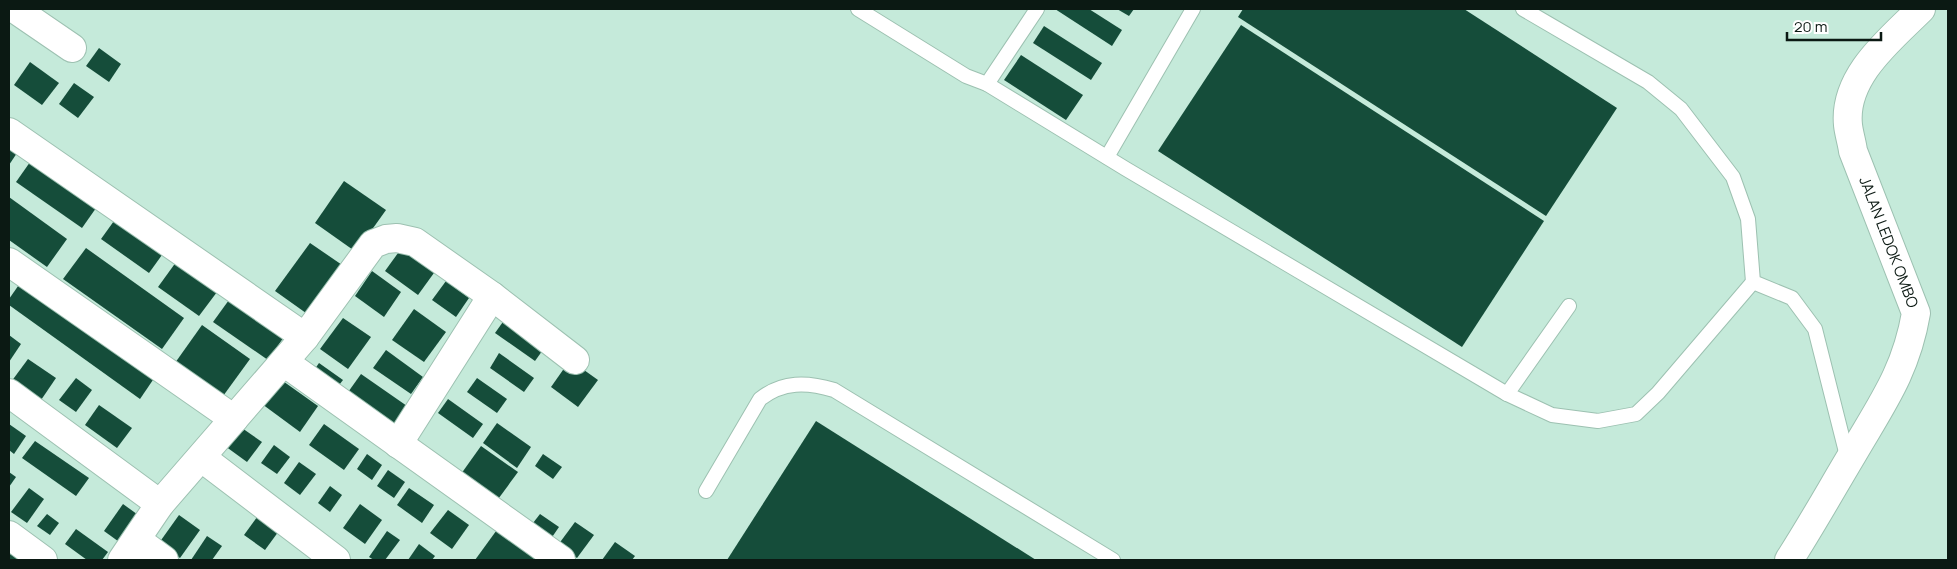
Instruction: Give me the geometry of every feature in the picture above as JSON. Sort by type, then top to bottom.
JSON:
[{"type":"street","points":[[15,9],[72,48]]},
{"type":"street","name":"JALAN LEDOK OMBO","points":[[1789,560],[1889,394],[1904,363],[1912,338],[1916,313],[1854,151],[1848,124],[1852,94],[1874,56],[1921,9]]},
{"type":"street","points":[[9,132],[305,337]]},
{"type":"street","points":[[164,560],[130,550],[160,504],[202,458],[305,337],[373,244],[386,239],[397,238],[414,242],[492,296],[575,360]]},
{"type":"street","points":[[9,262],[234,419]]},
{"type":"street","points":[[398,444],[492,296]]},
{"type":"street","points":[[284,362],[561,560]]},
{"type":"street","points":[[9,393],[160,504]]},
{"type":"street","points":[[202,458],[336,560]]},
{"type":"street","points":[[9,535],[43,560]]},
{"type":"lane","points":[[858,9],[966,76],[987,84],[1507,394],[1552,415],[1598,421],[1636,414],[1658,393],[1753,282],[1748,219],[1734,176],[1681,109],[1648,82],[1523,9]]},
{"type":"lane","points":[[987,84],[1037,9]]},
{"type":"lane","points":[[1107,157],[1193,9]]},
{"type":"lane","points":[[1753,282],[1792,298],[1815,329],[1848,461]]},
{"type":"lane","points":[[1507,394],[1570,306]]},
{"type":"lane","points":[[706,491],[760,399],[771,390],[783,386],[815,385],[834,390],[1113,560]]},
{"type":"building","points":[[1055,9],[1089,9],[1122,30],[1112,46]]},
{"type":"building","points":[[1117,9],[1134,9],[1129,16]]},
{"type":"building","points":[[1243,9],[1464,9],[1617,108],[1546,216],[1238,17]]},
{"type":"building","points":[[1241,25],[1544,221],[1462,347],[1158,151]]},
{"type":"building","points":[[1044,26],[1102,63],[1091,80],[1033,43]]},
{"type":"building","points":[[99,48],[121,64],[109,82],[86,66]]},
{"type":"building","points":[[1021,55],[1083,95],[1066,120],[1004,80]]},
{"type":"building","points":[[30,62],[59,83],[42,105],[14,85]]},
{"type":"building","points":[[74,83],[94,97],[78,118],[59,104]]},
{"type":"building","points":[[9,147],[17,153],[9,165]]},
{"type":"building","points":[[35,155],[101,201],[82,228],[16,182]]},
{"type":"building","points":[[344,181],[386,210],[356,252],[315,223]]},
{"type":"building","points":[[9,197],[67,239],[47,267],[9,240]]},
{"type":"building","points":[[119,214],[167,248],[149,273],[101,239]]},
{"type":"building","points":[[406,242],[439,266],[418,295],[385,271]]},
{"type":"building","points":[[310,243],[348,269],[313,318],[275,291]]},
{"type":"building","points":[[86,248],[184,318],[162,349],[63,279]]},
{"type":"building","points":[[179,258],[220,288],[199,316],[158,287]]},
{"type":"building","points":[[372,271],[401,292],[384,317],[355,296]]},
{"type":"building","points":[[23,279],[157,374],[140,399],[9,305],[9,299]]},
{"type":"building","points":[[446,281],[469,298],[456,317],[432,300]]},
{"type":"building","points":[[234,293],[288,331],[268,360],[213,322]]},
{"type":"building","points":[[414,309],[446,332],[424,362],[392,340]]},
{"type":"building","points":[[343,318],[371,337],[348,369],[320,349]]},
{"type":"building","points":[[505,319],[545,347],[535,361],[495,333]]},
{"type":"building","points":[[202,325],[250,359],[218,403],[170,370]]},
{"type":"building","points":[[9,335],[21,344],[9,362]]},
{"type":"building","points":[[386,350],[423,377],[411,394],[373,368]]},
{"type":"building","points":[[499,353],[534,378],[524,392],[490,368]]},
{"type":"building","points":[[28,359],[56,378],[39,403],[11,382]]},
{"type":"building","points":[[570,360],[598,380],[578,407],[551,387]]},
{"type":"building","points":[[319,363],[343,380],[333,393],[310,376]]},
{"type":"building","points":[[361,374],[407,406],[391,428],[346,395]]},
{"type":"building","points":[[76,378],[92,390],[76,412],[59,400]]},
{"type":"building","points":[[477,378],[507,399],[497,413],[467,392]]},
{"type":"building","points":[[280,379],[318,406],[300,432],[262,404]]},
{"type":"building","points":[[448,399],[483,424],[473,438],[438,413]]},
{"type":"building","points":[[99,405],[132,428],[117,448],[85,425]]},
{"type":"building","points":[[816,421],[1036,560],[727,560]]},
{"type":"building","points":[[497,423],[531,447],[517,468],[483,443]]},
{"type":"building","points":[[9,424],[26,436],[14,454],[9,450]]},
{"type":"building","points":[[324,424],[359,449],[344,470],[309,445]]},
{"type":"building","points":[[239,426],[262,442],[247,462],[225,446]]},
{"type":"building","points":[[35,441],[89,478],[76,496],[22,458]]},
{"type":"building","points":[[274,445],[290,457],[277,474],[261,463]]},
{"type":"building","points":[[481,446],[518,472],[493,506],[456,481]]},
{"type":"building","points":[[367,454],[382,465],[372,480],[357,469]]},
{"type":"building","points":[[543,454],[562,467],[553,479],[535,466]]},
{"type":"building","points":[[299,462],[316,474],[300,495],[284,483]]},
{"type":"building","points":[[388,470],[405,482],[394,498],[377,486]]},
{"type":"building","points":[[9,472],[16,477],[9,487]]},
{"type":"building","points":[[330,486],[342,495],[330,512],[318,503]]},
{"type":"building","points":[[29,488],[44,499],[27,523],[11,512]]},
{"type":"building","points":[[409,488],[434,505],[422,523],[397,505]]},
{"type":"building","points":[[123,504],[141,517],[122,544],[104,531]]},
{"type":"building","points":[[360,504],[382,520],[365,544],[343,528]]},
{"type":"building","points":[[263,509],[284,524],[265,550],[244,535]]},
{"type":"building","points":[[448,510],[469,525],[452,549],[430,533]]},
{"type":"building","points":[[47,514],[59,523],[50,535],[37,526]]},
{"type":"building","points":[[540,514],[559,527],[546,546],[526,532]]},
{"type":"building","points":[[179,515],[200,530],[180,558],[159,543]]},
{"type":"building","points":[[575,522],[594,535],[577,558],[558,545]]},
{"type":"building","points":[[499,527],[547,560],[475,560]]},
{"type":"building","points":[[76,529],[108,552],[102,560],[87,560],[65,544]]},
{"type":"building","points":[[387,531],[400,540],[385,560],[374,560],[369,557]]},
{"type":"building","points":[[207,536],[222,546],[212,560],[191,560]]},
{"type":"building","points":[[615,542],[635,556],[632,560],[602,560]]},
{"type":"building","points":[[419,544],[435,556],[432,560],[408,560]]},
{"type":"building","points":[[9,551],[22,560],[9,560]]}]
